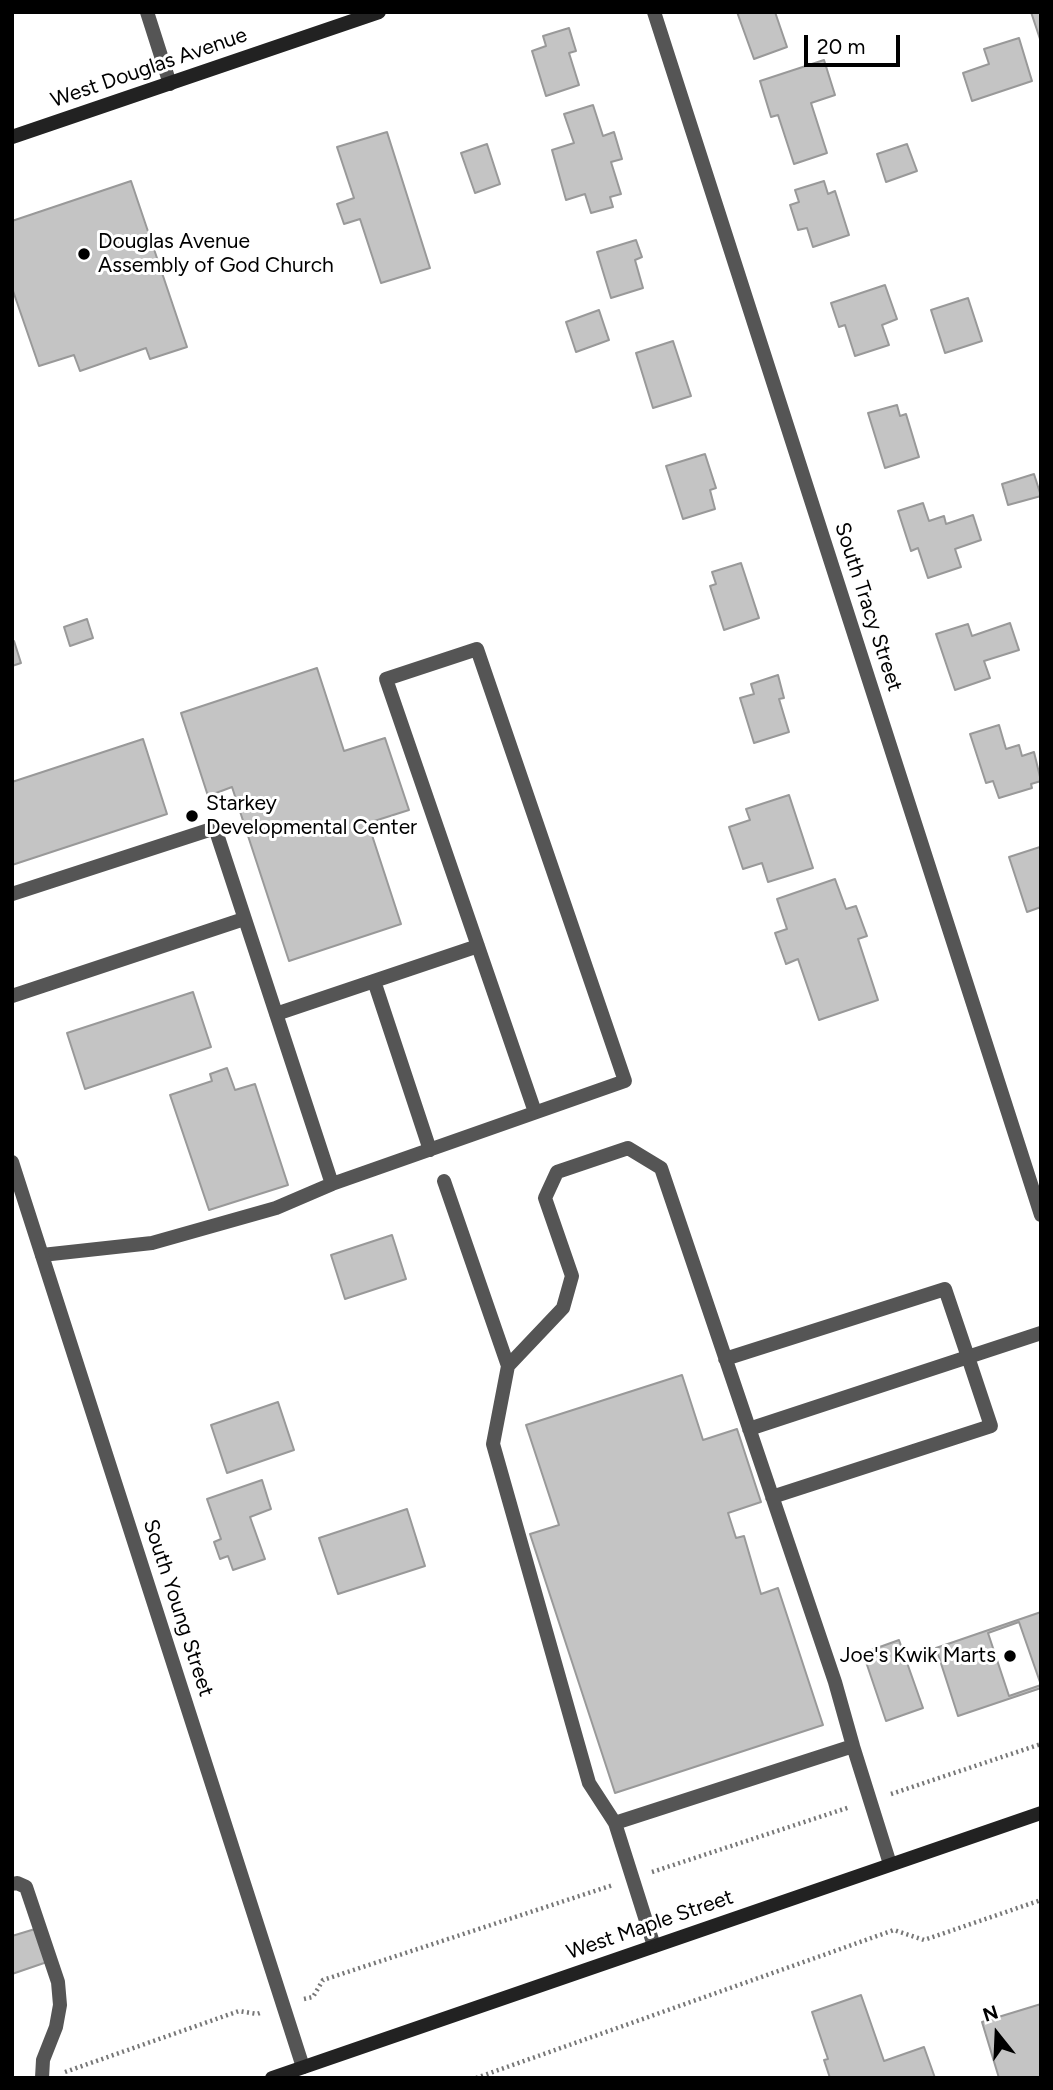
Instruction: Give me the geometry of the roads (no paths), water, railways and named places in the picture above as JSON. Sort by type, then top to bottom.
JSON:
[{"type":"main road","name":"West Douglas Avenue","points":[[12,137],[379,12]]},
{"type":"main road","name":"West Maple Street","points":[[272,2078],[305,2073],[654,1946],[1041,1813]]},
{"type":"street","points":[[147,12],[170,83]]},
{"type":"street","name":"South Tracy Street","points":[[654,12],[1041,1215]]},
{"type":"street","points":[[42,1255],[152,1243],[276,1208],[332,1184],[625,1081],[477,649],[386,679],[535,1112]]},
{"type":"street","points":[[12,894],[215,828],[332,1184]]},
{"type":"street","points":[[12,996],[244,919]]},
{"type":"street","points":[[276,1014],[478,946]]},
{"type":"street","points":[[374,981],[430,1150]]},
{"type":"street","points":[[508,1366],[563,1308],[572,1276],[545,1198],[557,1172],[628,1149],[661,1168],[835,1682],[890,1864]]},
{"type":"street","name":"South Young Street","points":[[12,1162],[305,2073]]},
{"type":"street","points":[[444,1181],[508,1366],[493,1444],[589,1783],[615,1823],[654,1946]]},
{"type":"street","points":[[725,1359],[946,1289],[991,1426],[772,1497]]},
{"type":"street","points":[[749,1429],[1041,1333]]},
{"type":"street","points":[[615,1823],[853,1745]]},
{"type":"street","points":[[12,1884],[26,1887],[58,1982],[60,2005],[56,2027],[43,2060],[42,2078]]},
{"type":"place","name":"Douglas Avenue Assembly of God Church","points":[[84,254]]},
{"type":"place","name":"Starkey Developmental Center","points":[[192,816]]},
{"type":"place","name":"Joe's Kwik Marts","points":[[1010,1656]]}]
